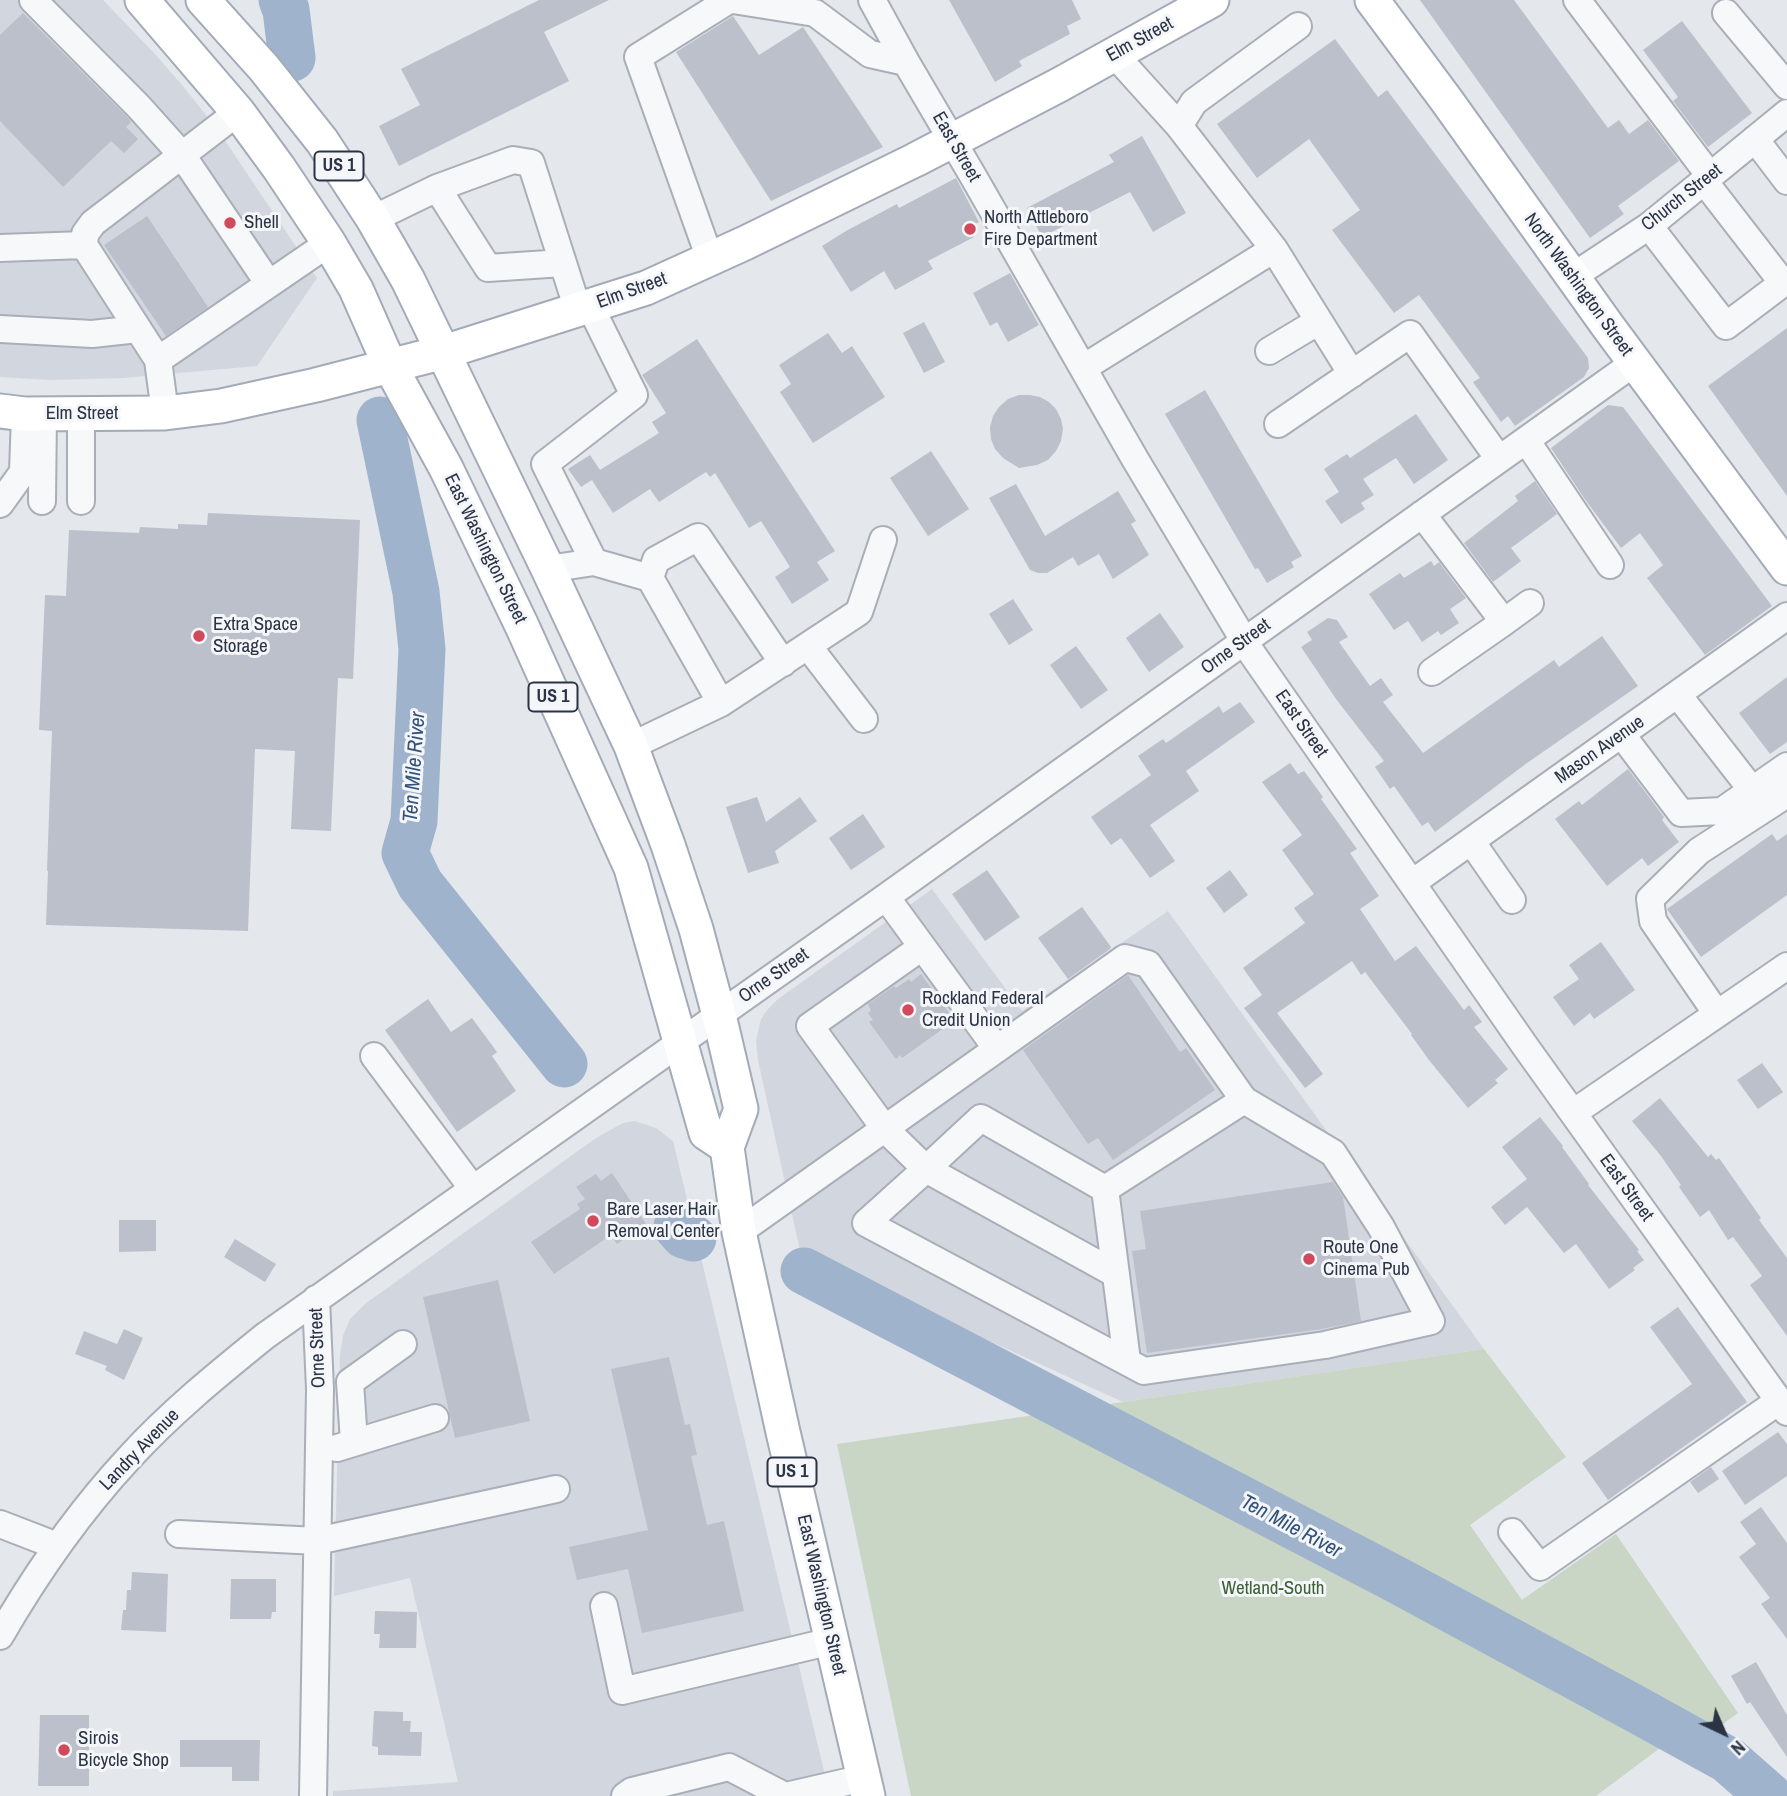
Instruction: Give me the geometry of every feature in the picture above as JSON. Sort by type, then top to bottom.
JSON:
[{"type":"main road","name":"East Washington Street","points":[[142,0],[237,112],[279,168],[356,289],[390,366],[446,468],[522,626],[631,868],[706,1133],[727,1147]]},
{"type":"main road","name":"East Washington Street","points":[[204,0],[264,68],[322,141],[373,219],[408,280],[631,746],[668,845],[696,929],[741,1109],[727,1147],[738,1232],[866,1787]]},
{"type":"main road","name":"North Washington Street","points":[[1371,0],[1447,101],[1634,363],[1787,568]]},
{"type":"main road","name":"Elm Street","points":[[23,413],[166,413],[221,406],[444,352],[646,288],[818,208],[953,140],[1114,54],[1199,3]]},
{"type":"street","points":[[33,0],[139,107],[182,155],[269,284]]},
{"type":"street","points":[[710,259],[638,57],[731,0],[815,13],[870,54],[906,62]]},
{"type":"street","name":"East Street","points":[[872,0],[1135,459],[1251,652],[1573,1113],[1783,1406]]},
{"type":"street","points":[[1577,0],[1785,281],[1726,326],[1649,226]]},
{"type":"street","points":[[1726,13],[1787,86]]},
{"type":"street","points":[[1179,126],[1194,102],[1298,26]]},
{"type":"street","points":[[1114,54],[1179,126],[1274,249],[1352,374]]},
{"type":"street","points":[[166,413],[158,360],[84,245],[85,234],[93,223],[237,112]]},
{"type":"street","name":"Church Street","points":[[1573,277],[1649,226],[1787,113]]},
{"type":"street","points":[[1755,139],[1787,181]]},
{"type":"street","points":[[373,219],[437,188],[513,160],[531,163],[563,263],[584,308],[635,395],[545,464],[594,562]]},
{"type":"street","points":[[437,188],[488,268],[563,263]]},
{"type":"street","points":[[158,360],[329,243]]},
{"type":"street","points":[[0,248],[84,245]]},
{"type":"street","points":[[1083,368],[1274,249]]},
{"type":"street","points":[[1269,351],[1319,321]]},
{"type":"street","points":[[0,329],[92,334],[138,329]]},
{"type":"street","points":[[1278,424],[1410,334],[1499,459]]},
{"type":"street","name":"Orne Street","points":[[313,1796],[320,1389],[317,1299],[1634,363]]},
{"type":"street","points":[[23,413],[42,501]]},
{"type":"street","points":[[0,504],[23,472],[23,413]]},
{"type":"street","points":[[81,414],[81,501]]},
{"type":"street","points":[[1526,440],[1610,565]]},
{"type":"street","points":[[1422,514],[1504,622]]},
{"type":"street","points":[[650,578],[656,559],[698,537],[783,663]]},
{"type":"street","points":[[631,746],[720,703],[859,612],[883,540]]},
{"type":"street","points":[[548,569],[594,562],[650,578],[720,703]]},
{"type":"street","points":[[1432,672],[1530,603]]},
{"type":"street","name":"Mason Avenue","points":[[1412,883],[1787,617]]},
{"type":"street","points":[[808,646],[864,719]]},
{"type":"street","points":[[1678,695],[1752,790]]},
{"type":"street","points":[[1622,735],[1681,813],[1722,811],[1787,766]]},
{"type":"street","points":[[1717,1014],[1653,921],[1650,899],[1699,851],[1787,794]]},
{"type":"street","points":[[1471,841],[1512,900]]},
{"type":"street","points":[[886,897],[997,1049]]},
{"type":"street","points":[[922,947],[810,1026],[885,1129],[926,1169],[1116,1274]]},
{"type":"street","points":[[738,1232],[1125,958],[1148,964],[1244,1100],[1333,1153],[1381,1227],[1431,1321],[1325,1345],[1144,1371],[866,1223],[981,1118],[1105,1189]]},
{"type":"street","points":[[1573,1113],[1787,965]]},
{"type":"street","points":[[374,1056],[473,1189]]},
{"type":"street","points":[[1105,1189],[1244,1100]]},
{"type":"street","points":[[1105,1189],[1127,1361]]},
{"type":"street","name":"Landry Avenue","points":[[0,1636],[57,1545],[122,1466],[171,1416],[226,1368],[317,1299]]},
{"type":"street","points":[[354,1442],[350,1382],[403,1344]]},
{"type":"street","points":[[1512,1532],[1540,1567],[1783,1406]]},
{"type":"street","points":[[319,1453],[435,1418]]},
{"type":"street","points":[[179,1534],[317,1541],[556,1489]]},
{"type":"street","points":[[0,1524],[57,1545]]},
{"type":"street","points":[[604,1606],[622,1691],[832,1641]]},
{"type":"street","points":[[628,1793],[730,1767],[781,1794],[866,1787]]},
{"type":"shaded area","points":[[0,0],[103,0],[154,53],[218,130],[317,278],[257,366],[123,378],[51,380],[0,377]]},
{"type":"shaded area","points":[[932,889],[1022,1011],[1168,911],[1484,1349],[1123,1402],[801,1255],[758,1060],[756,1041],[761,1019],[778,999]]},
{"type":"shaded area","points":[[635,1121],[656,1128],[673,1141],[830,1796],[333,1796],[333,1791],[458,1782],[410,1578],[334,1596],[340,1355],[343,1336],[350,1319],[365,1304],[596,1138],[623,1123]]},
{"type":"green space","name":"Wetland-South","points":[[1484,1349],[1566,1457],[1470,1525],[1522,1600],[1616,1534],[1738,1713],[1706,1736],[1692,1724],[1596,1796],[911,1796],[837,1444]]},
{"type":"building","points":[[539,0],[609,0],[544,32],[569,81],[399,166],[379,126],[420,105],[401,69]]},
{"type":"building","points":[[949,0],[1072,0],[1081,19],[1067,26],[1070,34],[1019,61],[1022,66],[995,82]]},
{"type":"building","points":[[1420,0],[1514,0],[1608,128],[1619,120],[1629,134],[1648,120],[1679,161],[1618,206],[1624,214],[1590,238]]},
{"type":"building","points":[[23,13],[128,118],[131,122],[126,127],[138,139],[124,153],[111,141],[63,187],[0,121],[0,35]]},
{"type":"building","points":[[733,16],[759,55],[803,27],[883,147],[771,201],[676,52]]},
{"type":"building","points":[[1682,21],[1752,113],[1708,147],[1673,101],[1678,97],[1643,50]]},
{"type":"building","points":[[1335,39],[1378,97],[1387,90],[1588,358],[1589,368],[1584,377],[1515,426],[1508,416],[1501,422],[1473,382],[1480,378],[1419,295],[1394,313],[1332,230],[1360,210],[1309,139],[1257,178],[1217,124]]},
{"type":"building","points":[[1142,136],[1186,213],[1153,232],[1130,192],[1042,237],[1027,208],[1114,162],[1109,155]]},
{"type":"building","points":[[956,178],[979,222],[969,227],[974,237],[928,261],[933,269],[895,290],[884,271],[851,292],[822,246],[897,204],[899,208]]},
{"type":"building","points":[[147,216],[208,307],[166,336],[104,245]]},
{"type":"building","points":[[1010,273],[1039,325],[1008,342],[997,322],[990,326],[973,293]]},
{"type":"building","points":[[924,322],[945,362],[924,373],[903,333]]},
{"type":"building","points":[[1787,328],[1787,496],[1708,386]]},
{"type":"building","points":[[828,333],[842,353],[852,346],[885,397],[813,443],[780,392],[791,384],[779,365]]},
{"type":"building","points":[[697,339],[835,551],[817,562],[829,580],[792,604],[775,577],[790,567],[761,521],[749,528],[715,473],[710,477],[706,472],[659,502],[650,489],[613,513],[592,480],[581,487],[568,469],[590,455],[600,470],[659,433],[652,422],[666,413],[642,375]]},
{"type":"building","points":[[1205,390],[1302,556],[1291,562],[1294,567],[1267,583],[1258,568],[1255,569],[1165,414]]},
{"type":"building","points":[[1019,395],[1040,397],[1049,402],[1056,409],[1063,429],[1061,441],[1048,460],[1019,468],[995,449],[990,427],[999,407],[1008,399]]},
{"type":"building","points":[[1608,405],[1623,407],[1772,606],[1705,655],[1647,578],[1663,565],[1640,533],[1621,548],[1551,448]]},
{"type":"building","points":[[1416,414],[1448,460],[1414,484],[1396,458],[1363,479],[1374,495],[1361,503],[1365,509],[1341,524],[1325,501],[1339,492],[1324,469],[1347,454],[1350,458]]},
{"type":"building","points":[[931,451],[969,509],[928,536],[890,478]]},
{"type":"building","points":[[1535,481],[1557,514],[1511,548],[1521,561],[1493,582],[1464,543],[1518,501],[1515,496]]},
{"type":"building","points":[[1016,484],[1045,536],[1118,491],[1136,521],[1131,524],[1149,555],[1113,579],[1099,554],[1078,566],[1073,557],[1047,573],[1030,570],[989,498]]},
{"type":"building","name":"Extra Space Storage","points":[[208,513],[360,520],[353,679],[338,678],[331,831],[291,829],[295,751],[255,749],[248,931],[46,925],[52,731],[39,730],[45,595],[66,596],[69,530],[139,533],[140,527],[178,529],[178,524],[207,525]]},
{"type":"building","points":[[1431,561],[1434,566],[1439,562],[1466,598],[1450,609],[1459,623],[1441,635],[1438,631],[1422,642],[1408,621],[1394,630],[1369,594],[1400,573],[1404,578]]},
{"type":"building","points":[[1013,599],[1033,630],[1009,645],[989,614]]},
{"type":"building","points":[[1160,613],[1184,647],[1149,672],[1126,638]]},
{"type":"building","points":[[1328,618],[1337,620],[1348,637],[1339,642],[1370,686],[1381,678],[1393,695],[1383,702],[1423,753],[1554,660],[1559,667],[1602,636],[1638,686],[1527,763],[1435,832],[1428,822],[1422,826],[1394,786],[1390,789],[1375,767],[1384,761],[1336,699],[1301,647],[1312,640],[1307,632]]},
{"type":"building","points":[[1076,646],[1108,690],[1081,709],[1050,665]]},
{"type":"building","points":[[1787,677],[1787,742],[1770,754],[1739,713]]},
{"type":"building","points":[[1240,702],[1255,722],[1186,771],[1199,791],[1150,825],[1175,861],[1150,878],[1121,838],[1111,845],[1091,817],[1151,775],[1138,756],[1163,739],[1166,743],[1219,706],[1223,713]]},
{"type":"building","points":[[1290,763],[1298,774],[1304,771],[1357,849],[1350,853],[1379,896],[1360,909],[1395,961],[1416,946],[1464,1010],[1469,1005],[1482,1022],[1474,1027],[1508,1069],[1495,1080],[1498,1083],[1468,1108],[1429,1060],[1365,972],[1361,975],[1352,961],[1277,1013],[1323,1074],[1305,1088],[1244,1008],[1262,995],[1243,968],[1305,923],[1294,908],[1314,894],[1282,850],[1302,835],[1262,782]]},
{"type":"building","points":[[1628,769],[1679,842],[1648,866],[1642,858],[1607,886],[1555,819],[1579,801],[1582,805]]},
{"type":"building","points":[[757,797],[766,822],[800,797],[817,821],[775,851],[779,863],[748,873],[726,807]]},
{"type":"building","points":[[863,814],[885,847],[851,870],[829,838]]},
{"type":"building","points":[[1772,834],[1777,841],[1787,834],[1787,895],[1701,957],[1667,909]]},
{"type":"building","points":[[987,870],[1020,917],[985,941],[952,894]]},
{"type":"building","points":[[1230,870],[1248,895],[1224,913],[1206,888]]},
{"type":"building","points":[[1082,907],[1111,947],[1068,979],[1038,938]]},
{"type":"building","points":[[1601,942],[1635,990],[1594,1019],[1590,1013],[1574,1026],[1553,997],[1579,979],[1569,965]]},
{"type":"building","name":"Rockland Federal Credit Union","points":[[921,974],[950,1014],[939,1021],[944,1028],[902,1058],[900,1055],[896,1059],[869,1022],[873,1020],[868,1013],[871,1011],[868,1004],[894,986],[896,988],[909,979],[911,982]]},
{"type":"building","points":[[1128,975],[1180,1052],[1186,1048],[1215,1090],[1113,1160],[1098,1138],[1088,1144],[1023,1050]]},
{"type":"building","points":[[428,999],[451,1032],[472,1018],[497,1052],[492,1056],[516,1091],[457,1132],[385,1030]]},
{"type":"building","points":[[1762,1063],[1783,1092],[1758,1109],[1737,1080]]},
{"type":"building","points":[[1660,1098],[1708,1157],[1711,1154],[1716,1160],[1719,1158],[1787,1258],[1787,1336],[1750,1285],[1762,1276],[1733,1237],[1728,1240],[1709,1210],[1700,1217],[1661,1156],[1632,1121]]},
{"type":"building","points":[[1540,1117],[1644,1260],[1609,1289],[1576,1244],[1564,1253],[1527,1207],[1505,1225],[1491,1207],[1527,1179],[1502,1147]]},
{"type":"building","points":[[612,1173],[646,1224],[617,1244],[611,1235],[554,1274],[531,1242],[580,1209],[577,1204],[585,1199],[576,1187],[596,1174],[601,1181]]},
{"type":"building","points":[[1333,1182],[1343,1197],[1361,1321],[1322,1329],[1147,1353],[1132,1251],[1146,1249],[1140,1211]]},
{"type":"building","points":[[119,1220],[156,1220],[156,1251],[119,1252]]},
{"type":"building","points":[[235,1239],[276,1264],[265,1282],[224,1257]]},
{"type":"building","points":[[498,1280],[530,1421],[455,1438],[423,1297]]},
{"type":"building","points":[[1678,1307],[1747,1402],[1608,1500],[1582,1463],[1692,1384],[1650,1327]]},
{"type":"building","points":[[124,1329],[143,1338],[124,1380],[105,1370],[107,1366],[75,1354],[84,1331],[117,1344]]},
{"type":"building","points":[[669,1357],[685,1425],[690,1424],[697,1455],[691,1456],[707,1525],[724,1521],[744,1611],[642,1633],[628,1569],[577,1580],[569,1547],[648,1530],[611,1369]]},
{"type":"building","points":[[1778,1432],[1787,1444],[1787,1476],[1745,1505],[1722,1471]]},
{"type":"building","points":[[1711,1467],[1719,1479],[1698,1493],[1690,1482]]},
{"type":"building","points":[[1761,1507],[1787,1543],[1787,1639],[1761,1604],[1770,1598],[1739,1557],[1756,1544],[1740,1522]]},
{"type":"building","points":[[132,1572],[168,1574],[166,1632],[121,1630],[127,1590],[131,1590]]},
{"type":"building","points":[[231,1579],[276,1579],[276,1612],[272,1612],[271,1619],[230,1619]]},
{"type":"building","points":[[375,1611],[417,1612],[416,1648],[379,1648],[380,1634],[374,1634]]},
{"type":"building","points":[[1756,1662],[1787,1715],[1787,1757],[1750,1702],[1747,1704],[1731,1676]]},
{"type":"building","points":[[374,1711],[403,1712],[403,1721],[411,1721],[410,1732],[422,1732],[421,1756],[378,1755],[378,1747],[372,1746]]},
{"type":"building","name":"Sirois Bicycle Shop","points":[[40,1715],[89,1715],[89,1786],[38,1786]]},
{"type":"building","points":[[180,1740],[260,1740],[259,1781],[232,1781],[232,1767],[180,1767]]},
{"type":"waterway","name":"Ten Mile River","points":[[282,0],[286,10],[292,58]]},
{"type":"waterway","name":"Ten Mile River","points":[[380,420],[416,592],[422,649],[414,821],[405,853],[420,884],[564,1064]]},
{"type":"waterway","name":"Ten Mile River","points":[[677,1227],[684,1235],[693,1238]]},
{"type":"waterway","name":"Ten Mile River","points":[[804,1271],[1397,1580],[1634,1708],[1728,1760],[1769,1796]]},
{"type":"place","name":"Shell","points":[[230,223]]},
{"type":"place","name":"North Attleboro Fire Department","points":[[970,229]]},
{"type":"place","name":"Extra Space Storage","points":[[199,636]]},
{"type":"place","name":"Rockland Federal Credit Union","points":[[908,1010]]},
{"type":"place","name":"Bare Laser Hair Removal Center","points":[[593,1221]]},
{"type":"place","name":"Route One Cinema Pub","points":[[1309,1259]]},
{"type":"place","name":"Sirois Bicycle Shop","points":[[64,1750]]}]
